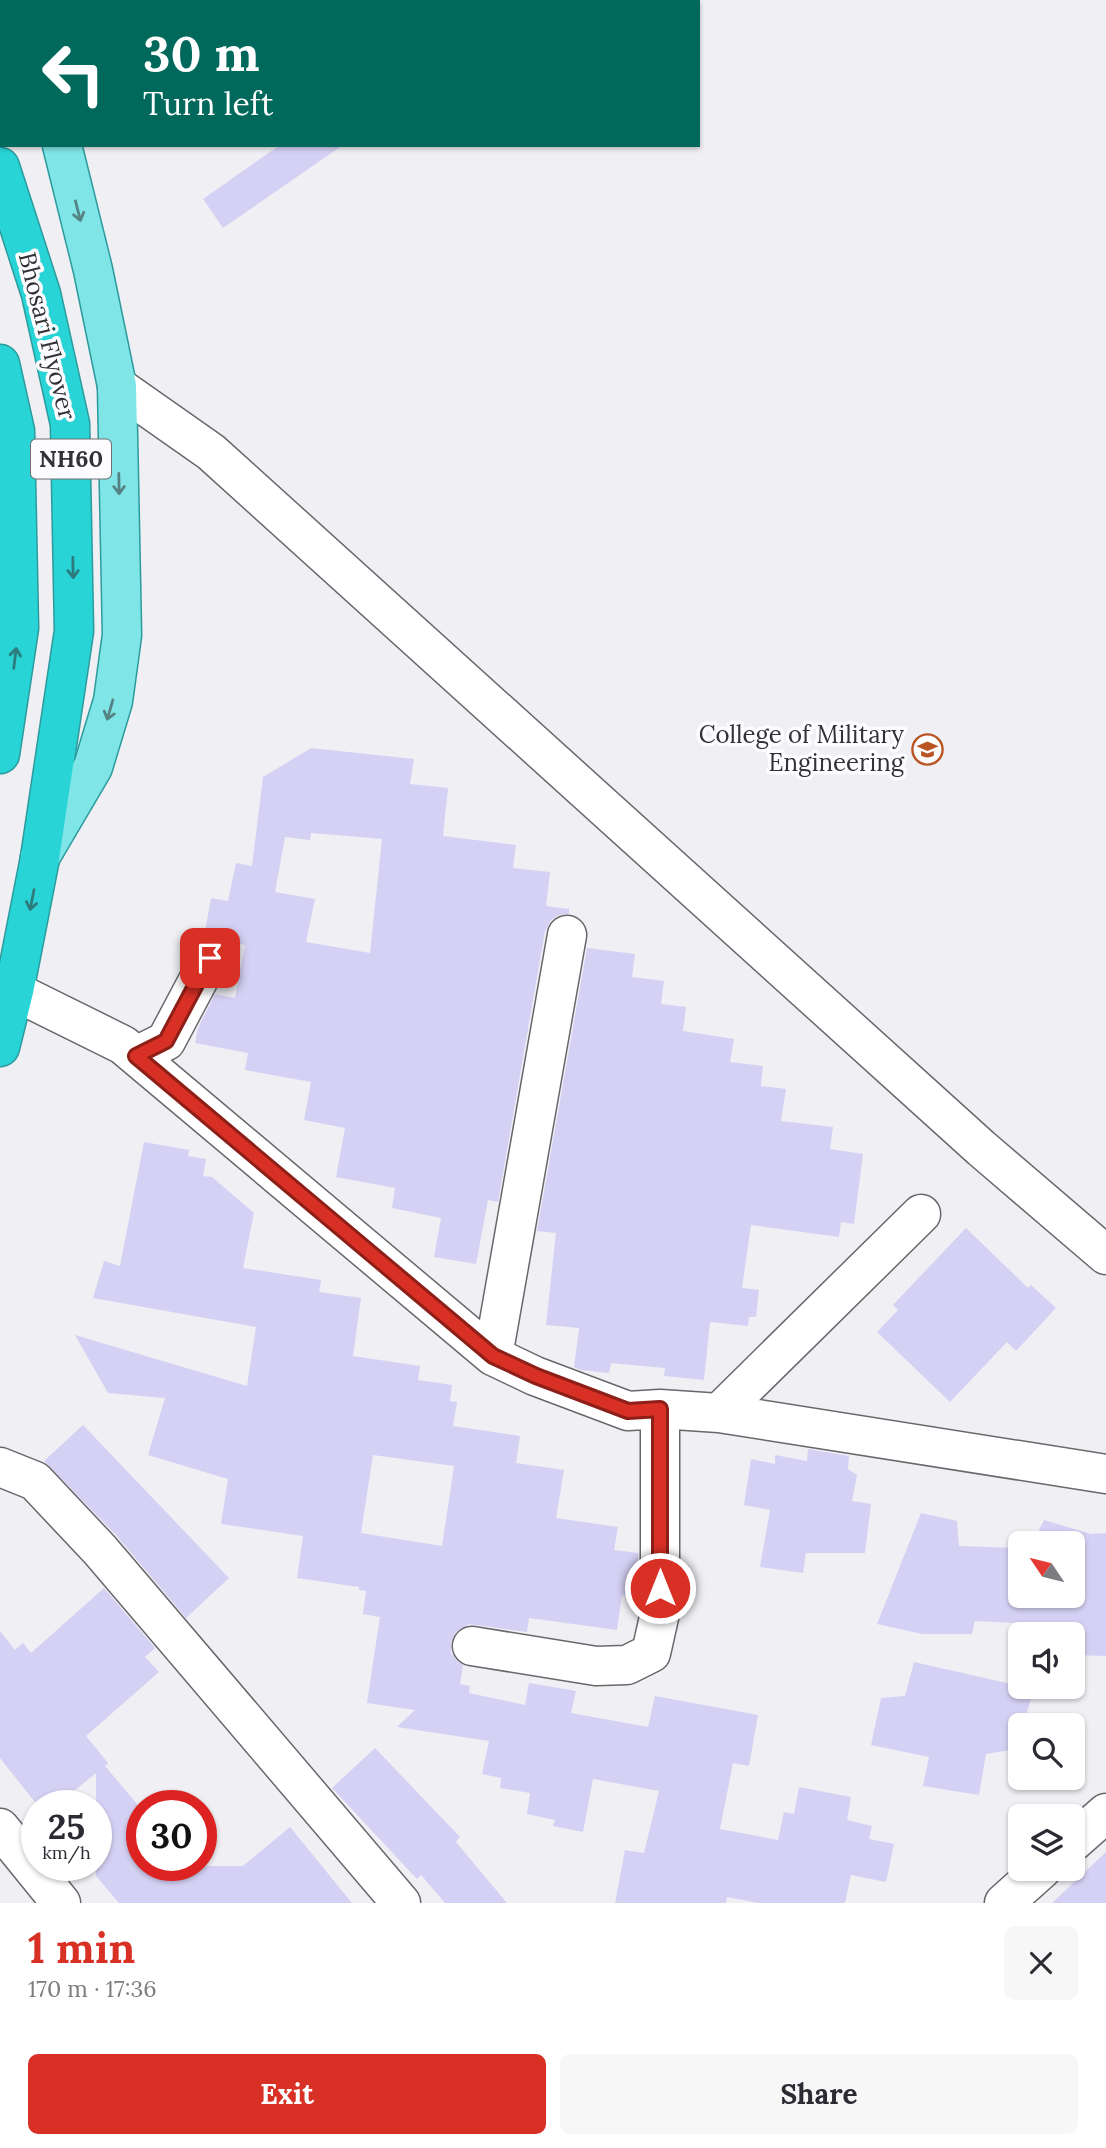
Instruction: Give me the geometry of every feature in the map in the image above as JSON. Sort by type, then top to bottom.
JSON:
[{"type":"highway","name":"Bhosari Flyover","points":[[0,167],[41,294],[70,424],[74,631],[40,858]]},
{"type":"highway","name":"NH60","points":[[0,364],[15,431],[19,628],[3,740]]},
{"type":"highway","name":"NH60","points":[[0,1047],[14,991],[40,858]]},
{"type":"main road","points":[[40,858],[93,767],[113,701],[122,635],[117,386],[93,270],[62,147]]},
{"type":"street","points":[[117,386],[211,452],[981,1148],[1106,1255]]},
{"type":"street","points":[[493,1356],[567,934]]},
{"type":"street","points":[[123,1048],[166,1041],[210,958]]},
{"type":"street","points":[[14,991],[123,1048],[493,1356],[536,1376],[644,1410],[719,1413],[1106,1474]]},
{"type":"street","points":[[719,1413],[921,1214]]},
{"type":"street","points":[[472,1646],[596,1666],[627,1665],[651,1653],[660,1613],[644,1410]]},
{"type":"street","points":[[0,1467],[35,1481],[100,1550],[401,1903]]},
{"type":"street","points":[[1085,1831],[1106,1812]]},
{"type":"street","points":[[0,1828],[61,1903]]},
{"type":"street","points":[[1004,1903],[1029,1881]]},
{"type":"building","points":[[277,147],[340,147],[223,228],[203,199]]},
{"type":"building","points":[[311,748],[414,759],[410,784],[448,788],[443,836],[516,845],[513,868],[550,872],[546,906],[569,909],[569,914],[559,915],[551,920],[545,931],[498,1202],[488,1200],[476,1264],[434,1257],[441,1218],[392,1208],[395,1188],[336,1177],[345,1128],[304,1120],[311,1082],[245,1070],[248,1053],[195,1043],[198,1028],[215,994],[235,998],[245,945],[204,937],[211,898],[228,901],[236,863],[252,866],[263,777]],"holes":[[[311,833],[382,839],[370,953],[306,942],[315,899],[275,892],[285,837],[310,840]]]},
{"type":"building","points":[[587,948],[635,954],[632,977],[664,981],[661,1004],[686,1007],[683,1031],[734,1039],[730,1062],[763,1066],[761,1086],[786,1089],[781,1121],[833,1127],[830,1149],[863,1154],[854,1224],[841,1222],[839,1237],[751,1225],[742,1288],[759,1290],[756,1317],[749,1317],[748,1326],[710,1322],[704,1380],[664,1376],[665,1368],[611,1363],[609,1373],[580,1370],[574,1367],[579,1328],[546,1325],[556,1233],[537,1231]]},
{"type":"building","points":[[144,1142],[189,1150],[188,1156],[206,1159],[203,1176],[212,1177],[254,1213],[243,1268],[321,1280],[319,1292],[361,1298],[353,1356],[420,1366],[418,1380],[452,1385],[450,1401],[457,1402],[453,1426],[520,1436],[516,1463],[564,1470],[556,1518],[618,1527],[614,1550],[638,1553],[638,1597],[622,1595],[617,1630],[529,1618],[527,1632],[469,1624],[456,1632],[451,1642],[451,1653],[463,1665],[460,1684],[470,1686],[469,1693],[525,1705],[529,1683],[576,1691],[571,1713],[648,1727],[655,1696],[758,1715],[749,1766],[733,1763],[720,1829],[778,1840],[784,1812],[794,1814],[799,1787],[851,1797],[847,1820],[872,1826],[869,1839],[894,1844],[886,1882],[851,1875],[845,1903],[759,1903],[727,1897],[726,1903],[615,1903],[625,1850],[644,1853],[659,1791],[593,1779],[583,1832],[553,1826],[555,1820],[527,1814],[530,1793],[500,1788],[501,1778],[482,1774],[489,1741],[397,1727],[415,1710],[367,1703],[380,1617],[363,1614],[366,1591],[359,1590],[359,1587],[297,1578],[303,1536],[221,1524],[228,1479],[148,1455],[165,1398],[108,1393],[75,1335],[247,1386],[256,1327],[93,1298],[104,1261],[120,1266]],"holes":[[[373,1455],[454,1466],[442,1546],[361,1533]]]},
{"type":"building","points":[[966,1228],[1028,1288],[1031,1285],[1056,1308],[1016,1351],[1007,1342],[950,1402],[877,1332],[898,1310],[893,1305]]},
{"type":"building","points":[[83,1425],[229,1578],[186,1618],[116,1535],[44,1461]]},
{"type":"building","points":[[808,1449],[849,1456],[848,1469],[857,1475],[852,1501],[871,1504],[865,1553],[806,1553],[803,1573],[760,1567],[770,1510],[744,1505],[751,1459],[775,1464],[775,1455],[807,1461]]},
{"type":"building","points":[[921,1513],[957,1521],[959,1546],[1008,1548],[1008,1608],[1085,1608],[1085,1532],[1106,1533],[1106,1656],[1085,1655],[1085,1622],[975,1621],[972,1634],[922,1634],[877,1624]]},
{"type":"building","points":[[1044,1520],[1081,1531],[1038,1531]]},
{"type":"building","points":[[104,1588],[155,1648],[145,1657],[159,1672],[86,1736],[108,1763],[105,1766],[126,1791],[126,1881],[217,1881],[217,1866],[243,1866],[290,1827],[352,1903],[119,1903],[100,1881],[112,1881],[112,1790],[96,1790],[96,1773],[75,1790],[25,1790],[0,1758],[0,1631],[15,1650],[23,1643],[31,1653]]},
{"type":"building","points":[[914,1662],[1008,1683],[1008,1699],[1031,1699],[1027,1713],[1008,1713],[1008,1750],[986,1754],[979,1795],[923,1786],[929,1757],[871,1745],[881,1698],[905,1696]]},
{"type":"building","points":[[375,1748],[460,1837],[456,1842],[507,1903],[445,1903],[421,1875],[417,1879],[332,1788]]},
{"type":"building","points":[[1106,1852],[1106,1903],[1052,1903],[1075,1881],[1085,1881],[1085,1872]]},
{"type":"place","name":"College of Military Engineering","points":[[927,749]]},
{"type":"route","points":[[210,958],[166,1041],[136,1056],[493,1356],[536,1376],[628,1411],[660,1409],[660,1588]]}]
